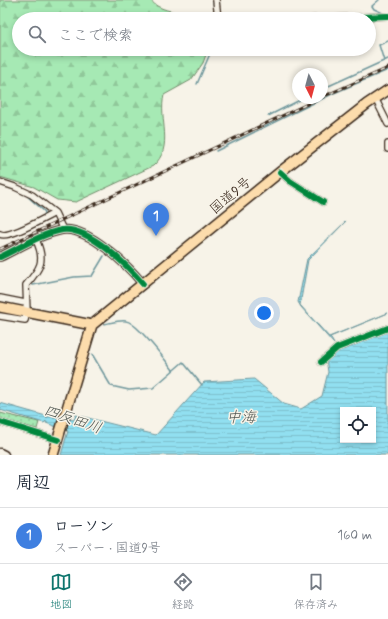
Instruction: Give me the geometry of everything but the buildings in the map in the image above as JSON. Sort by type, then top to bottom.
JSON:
[{"type":"highway","name":"国道9号","points":[[92,325],[280,172],[375,98],[388,90]]},
{"type":"highway","points":[[0,307],[26,308],[92,325],[53,455]]},
{"type":"main road","points":[[0,453],[4,455]]},
{"type":"street","points":[[216,0],[217,12]]},
{"type":"street","points":[[376,16],[388,16]]},
{"type":"street","points":[[375,98],[388,124]]},
{"type":"street","points":[[388,144],[388,149]]},
{"type":"street","points":[[280,172],[290,181],[323,202]]},
{"type":"street","points":[[0,182],[32,195],[55,213],[63,230]]},
{"type":"street","points":[[0,234],[4,236],[13,233],[55,213]]},
{"type":"street","points":[[0,257],[36,240],[63,230],[83,233],[95,240],[136,275],[143,284]]},
{"type":"street","points":[[0,316],[25,320],[26,285],[37,272],[42,257],[36,240]]},
{"type":"street","points":[[0,298],[26,308]]},
{"type":"street","points":[[321,362],[337,348],[388,328]]},
{"type":"street","points":[[0,422],[58,440]]},
{"type":"green space","points":[[0,0],[151,0],[160,7],[174,12],[12,12],[12,56],[206,56],[203,63],[191,80],[164,95],[163,114],[165,142],[160,158],[153,166],[76,202],[57,200],[34,187],[0,177]]},
{"type":"green space","points":[[0,413],[39,422],[37,429],[0,419]]},
{"type":"water","points":[[346,221],[308,260],[300,305],[329,337],[388,313],[330,337],[334,344],[301,307],[298,302],[307,259]]},
{"type":"water","name":"中海","points":[[388,331],[388,455],[61,455],[68,431],[46,423],[46,421],[44,423],[0,410],[0,403],[46,416],[47,418],[48,416],[74,420],[76,415],[156,435],[204,382],[254,379],[284,404],[301,409],[322,396],[328,372],[326,359],[341,348],[343,350]]},
{"type":"waterway","points":[[213,0],[214,12]]},
{"type":"waterway","points":[[379,0],[372,6],[374,9],[383,13]]},
{"type":"waterway","points":[[384,61],[379,45],[388,41]]},
{"type":"waterway","points":[[197,84],[209,56]]},
{"type":"waterway","points":[[328,86],[388,59]]},
{"type":"waterway","points":[[216,151],[334,93],[388,70]]},
{"type":"waterway","points":[[268,116],[292,104]]},
{"type":"waterway","points":[[26,195],[45,212],[44,216]]},
{"type":"waterway","points":[[19,228],[28,224]]},
{"type":"waterway","points":[[33,285],[74,277],[92,276],[104,256]]},
{"type":"waterway","points":[[104,324],[120,321],[131,323],[144,334],[173,370]]},
{"type":"waterway","points":[[92,354],[111,386],[129,390],[153,388],[183,362],[202,385]]},
{"type":"railway","points":[[328,94],[388,68]]},
{"type":"railway","points":[[0,249],[307,104]]},
{"type":"cycle path","points":[[376,16],[388,16]]},
{"type":"cycle path","points":[[280,172],[290,181],[323,202]]},
{"type":"cycle path","points":[[0,257],[46,235],[62,230],[72,230],[95,240],[106,248],[143,284]]},
{"type":"cycle path","points":[[321,362],[337,348],[388,328]]},
{"type":"cycle path","points":[[0,422],[58,440]]},
{"type":"place","name":"ローソン","points":[[156,236]]},
{"type":"water label","name":"四反田川","points":[[73,419]]}]
